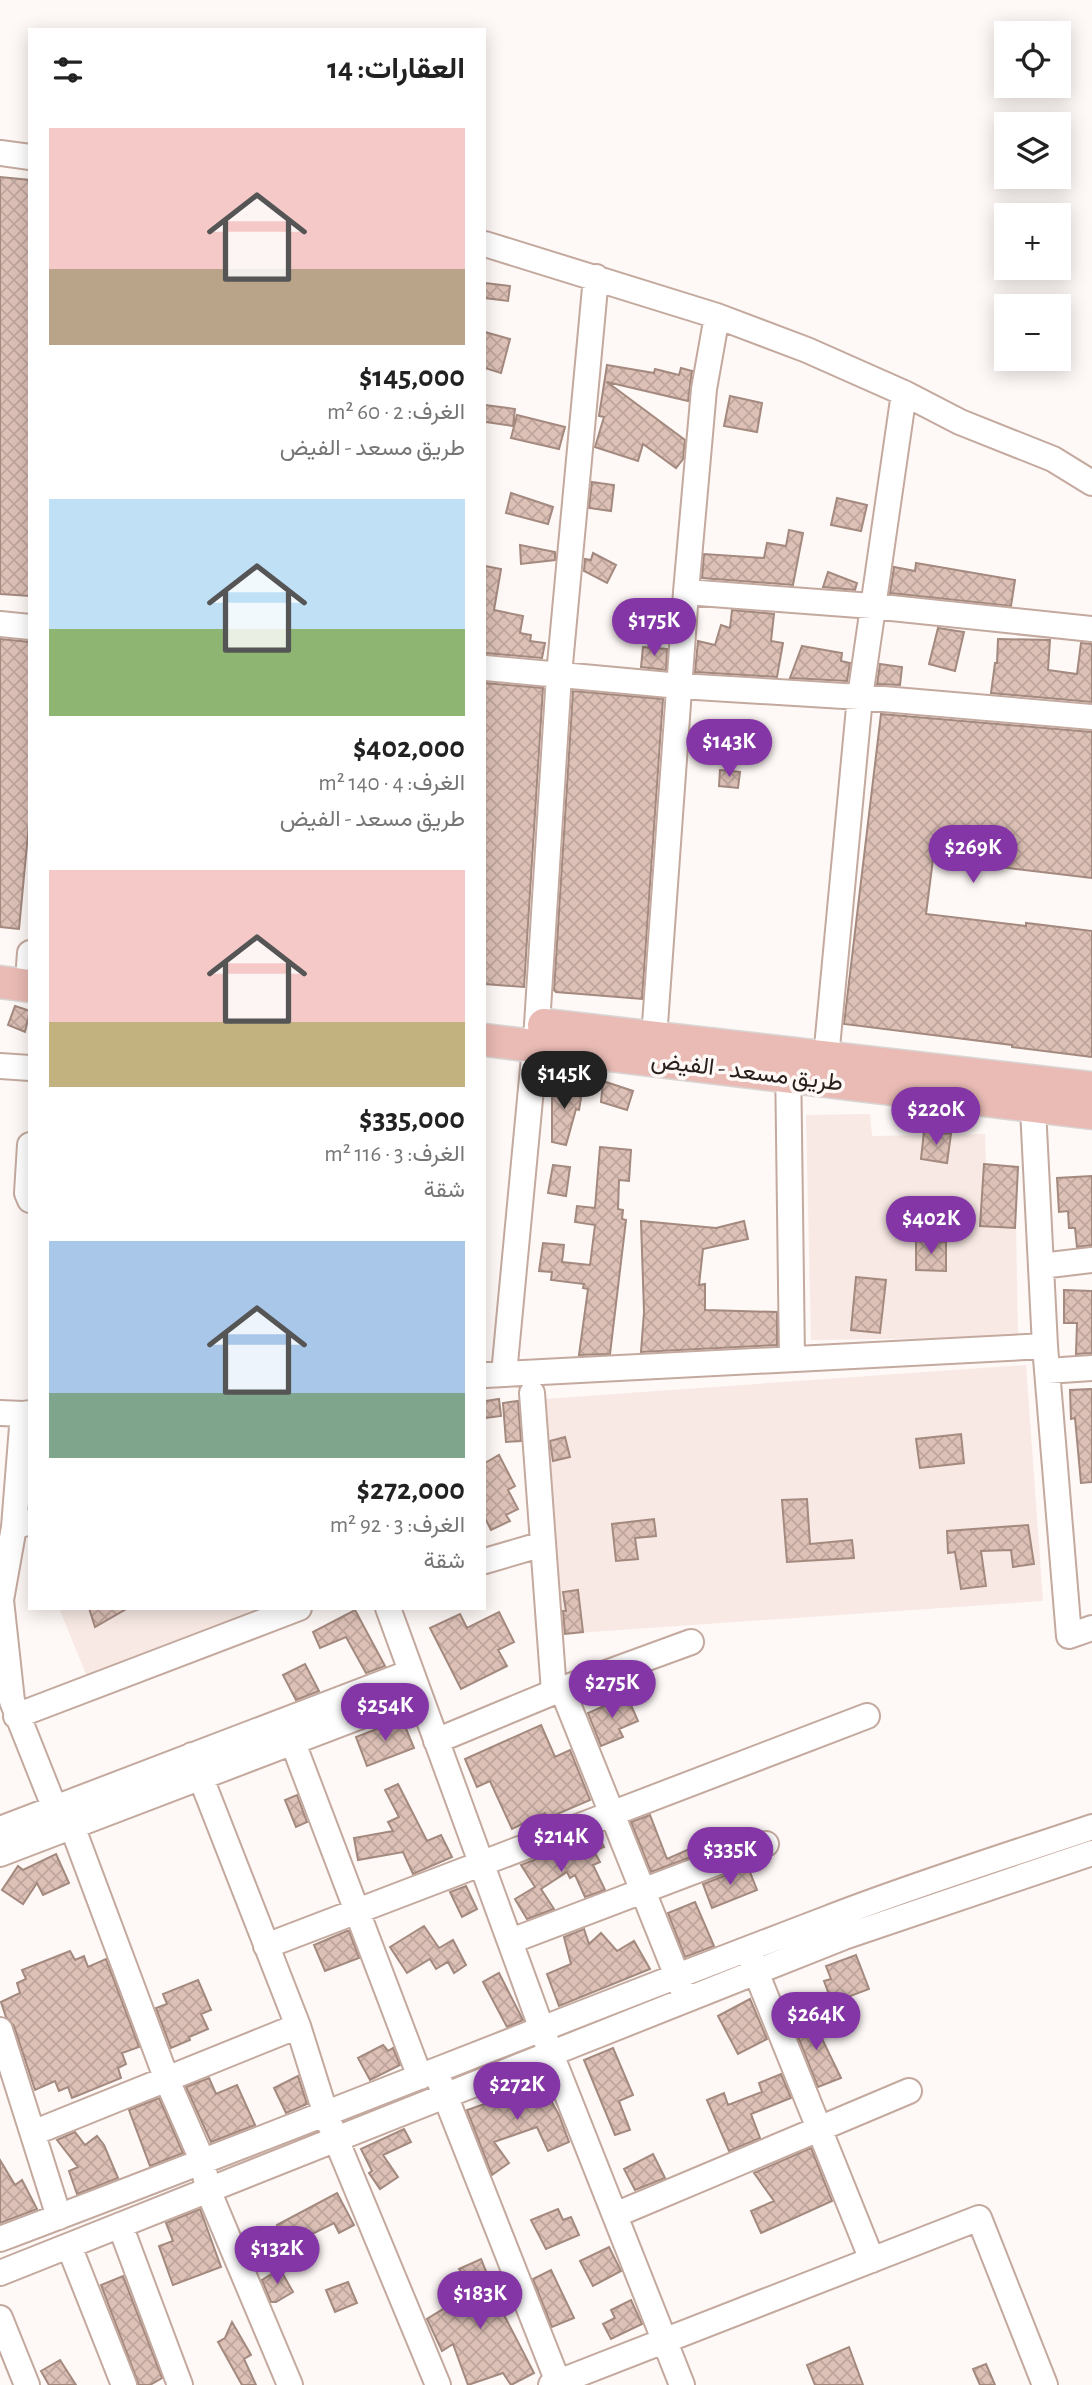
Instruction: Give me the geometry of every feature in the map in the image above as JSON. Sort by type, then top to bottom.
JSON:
[{"type":"main road","points":[[0,982],[24,967]]},
{"type":"main road","name":"طريق مسعد - الفيض","points":[[486,1018],[536,1035],[788,1065],[1032,1093],[1092,1088]]},
{"type":"main road","name":"طريق مسعد - الفيض","points":[[486,1040],[536,1035],[654,1038],[788,1065],[826,1058],[1032,1093],[1092,1113]]},
{"type":"street","points":[[0,153],[28,157]]},
{"type":"street","points":[[486,244],[717,316],[807,351],[904,393],[960,422],[1053,459],[1092,483]]},
{"type":"street","points":[[596,277],[559,675],[536,1035],[494,1374],[792,1359],[1046,1359],[1092,1368]]},
{"type":"street","points":[[654,1038],[686,592],[704,390],[717,316]]},
{"type":"street","points":[[826,1058],[860,697],[904,393]]},
{"type":"street","points":[[686,592],[872,606],[1092,629]]},
{"type":"street","points":[[0,624],[28,626]]},
{"type":"street","points":[[486,668],[680,686],[860,697],[1092,717]]},
{"type":"street","points":[[788,1065],[792,1359]]},
{"type":"street","points":[[0,1066],[28,1068]]},
{"type":"street","points":[[1032,1093],[1046,1359],[1069,1636],[1092,1628]]},
{"type":"street","points":[[28,1177],[28,1195]]},
{"type":"street","points":[[1041,1266],[1092,1260]]},
{"type":"street","points":[[532,1393],[543,1544],[558,1690],[613,1813],[681,1988]]},
{"type":"street","points":[[18,1413],[22,1525],[1,1600],[16,1716],[63,1821],[202,2160],[208,2190],[290,2385]]},
{"type":"street","points":[[486,1561],[543,1544]]},
{"type":"street","points":[[16,1716],[294,1610]]},
{"type":"street","points":[[389,1610],[551,2054],[682,2385]]},
{"type":"street","points":[[436,1741],[558,1690],[691,1643]]},
{"type":"street","points":[[0,1854],[63,1821],[196,1766],[415,1683]]},
{"type":"street","points":[[266,1946],[867,1716]]},
{"type":"street","points":[[288,1731],[357,1911],[427,2074],[444,2096],[555,2384],[979,2218],[1045,2385]]},
{"type":"street","points":[[196,1766],[298,2026],[326,2115],[438,2385]]},
{"type":"street","points":[[0,1829],[63,1821]]},
{"type":"street","points":[[752,1961],[828,1918],[1092,1827]]},
{"type":"street","points":[[511,1941],[766,1844]]},
{"type":"street","points":[[0,2239],[326,2115],[542,2028],[681,1988],[752,1961],[844,1937],[1092,1853]]},
{"type":"street","points":[[752,1961],[872,2260]]},
{"type":"street","points":[[0,2273],[551,2054],[681,1988]]},
{"type":"street","points":[[33,2133],[298,2026]]},
{"type":"street","points":[[2,2042],[60,2217]]},
{"type":"street","points":[[615,2215],[909,2091]]},
{"type":"street","points":[[120,2225],[179,2385]]},
{"type":"street","points":[[69,2246],[124,2385]]},
{"type":"street","points":[[0,2318],[27,2385]]},
{"type":"shaded area","points":[[870,1114],[872,1136],[985,1134],[986,1165],[1015,1165],[1018,1337],[811,1340],[806,1115]]},
{"type":"shaded area","points":[[1026,1365],[1043,1601],[561,1634],[544,1399]]},
{"type":"shaded area","points":[[60,1610],[270,1610],[90,1684]]},
{"type":"building","points":[[0,177],[28,180],[28,596],[0,594]]},
{"type":"building","points":[[486,283],[510,286],[508,301],[486,298]]},
{"type":"building","points":[[486,332],[510,339],[501,373],[486,368]]},
{"type":"building","points":[[607,365],[654,373],[655,369],[679,375],[681,368],[692,371],[688,401],[607,382],[685,440],[683,459],[676,468],[643,444],[638,461],[595,447],[604,417],[599,416]]},
{"type":"building","points":[[730,396],[762,403],[757,432],[724,426]]},
{"type":"building","points":[[486,405],[515,409],[513,426],[486,422]]},
{"type":"building","points":[[517,415],[565,427],[559,449],[511,438]]},
{"type":"building","points":[[592,482],[614,485],[611,511],[589,508]]},
{"type":"building","points":[[511,493],[553,507],[548,524],[506,513]]},
{"type":"building","points":[[837,498],[867,505],[861,531],[831,525]]},
{"type":"building","points":[[789,530],[803,533],[793,585],[702,578],[704,554],[764,558],[767,543],[786,546]]},
{"type":"building","points":[[520,545],[555,552],[555,560],[521,564]]},
{"type":"building","points":[[593,553],[616,565],[607,583],[584,571],[585,559],[591,560]]},
{"type":"building","points":[[916,563],[1015,580],[1011,606],[890,593],[894,567],[915,571]]},
{"type":"building","points":[[486,566],[501,569],[494,610],[523,616],[520,633],[531,635],[530,641],[545,643],[542,658],[486,653]]},
{"type":"building","points":[[828,572],[857,583],[855,590],[823,587]]},
{"type":"building","points":[[732,610],[774,614],[771,641],[783,643],[777,677],[695,672],[698,641],[715,645],[721,625],[730,628]]},
{"type":"building","points":[[938,628],[964,632],[955,671],[929,664]]},
{"type":"building","points":[[0,639],[28,642],[28,834],[19,929],[0,927]]},
{"type":"building","points":[[998,639],[1050,640],[1048,670],[1077,674],[1081,643],[1092,644],[1092,702],[991,693]]},
{"type":"building","points":[[802,646],[842,653],[841,661],[850,663],[847,681],[790,678]]},
{"type":"building","points":[[643,647],[667,649],[666,670],[641,667]]},
{"type":"building","points":[[880,664],[902,667],[900,685],[877,684]]},
{"type":"building","points":[[486,683],[543,688],[524,987],[486,984]]},
{"type":"building","points":[[573,691],[663,699],[642,999],[554,990]]},
{"type":"building","points":[[881,714],[1092,732],[1092,878],[933,859],[926,914],[1092,931],[1092,1057],[844,1024]]},
{"type":"building","points":[[720,770],[740,772],[738,788],[719,786]]},
{"type":"building","points":[[15,1006],[28,1010],[25,1032],[8,1025]]},
{"type":"building","points":[[603,1081],[633,1091],[627,1110],[601,1102]]},
{"type":"building","points":[[552,1086],[583,1086],[579,1110],[576,1109],[566,1145],[552,1142]]},
{"type":"building","points":[[924,1131],[951,1134],[947,1163],[921,1159]]},
{"type":"building","points":[[600,1147],[631,1150],[629,1181],[619,1180],[618,1209],[623,1210],[622,1219],[626,1220],[610,1354],[579,1355],[588,1289],[583,1288],[584,1284],[551,1280],[552,1272],[539,1271],[543,1243],[564,1245],[562,1262],[590,1265],[595,1225],[575,1222],[577,1206],[595,1208]]},
{"type":"building","points":[[984,1164],[1018,1167],[1015,1228],[980,1226]]},
{"type":"building","points":[[553,1165],[570,1167],[566,1196],[548,1193]]},
{"type":"building","points":[[1092,1176],[1092,1245],[1077,1247],[1075,1228],[1069,1228],[1068,1211],[1059,1212],[1057,1178]]},
{"type":"building","points":[[641,1221],[716,1228],[744,1221],[748,1239],[703,1249],[699,1285],[705,1284],[705,1310],[777,1312],[777,1345],[641,1352],[644,1312]]},
{"type":"building","points":[[916,1241],[946,1242],[946,1271],[916,1270]]},
{"type":"building","points":[[856,1277],[886,1280],[880,1333],[851,1330]]},
{"type":"building","points":[[1064,1290],[1092,1291],[1092,1353],[1076,1354],[1077,1323],[1064,1323]]},
{"type":"building","points":[[1092,1389],[1092,1482],[1081,1483],[1075,1418],[1071,1419],[1070,1390]]},
{"type":"building","points":[[499,1399],[501,1416],[486,1418],[486,1401]]},
{"type":"building","points":[[518,1401],[521,1441],[506,1442],[503,1403]]},
{"type":"building","points":[[961,1434],[964,1463],[920,1468],[916,1439]]},
{"type":"building","points":[[565,1437],[570,1457],[553,1461],[550,1441]]},
{"type":"building","points":[[499,1455],[515,1486],[508,1490],[518,1509],[506,1515],[510,1521],[491,1530],[486,1520],[486,1462]]},
{"type":"building","points":[[807,1499],[810,1544],[852,1540],[854,1558],[787,1562],[782,1500]]},
{"type":"building","points":[[654,1519],[656,1536],[635,1538],[638,1559],[616,1561],[612,1524]]},
{"type":"building","points":[[1028,1525],[1034,1564],[1013,1567],[1011,1550],[981,1551],[986,1586],[961,1589],[955,1552],[948,1553],[947,1531]]},
{"type":"building","points":[[578,1590],[583,1632],[565,1634],[563,1592]]},
{"type":"building","points":[[90,1610],[125,1610],[95,1627]]},
{"type":"building","points":[[355,1610],[385,1666],[366,1673],[346,1637],[320,1648],[313,1632]]},
{"type":"building","points":[[499,1612],[514,1642],[498,1650],[507,1666],[461,1689],[430,1628],[460,1614],[467,1628]]},
{"type":"building","points":[[305,1664],[319,1691],[296,1700],[283,1675]]},
{"type":"building","points":[[627,1696],[638,1721],[619,1729],[623,1737],[601,1746],[588,1713]]},
{"type":"building","points":[[402,1719],[414,1748],[367,1766],[356,1737]]},
{"type":"building","points":[[541,1725],[555,1757],[570,1750],[590,1800],[548,1818],[545,1813],[512,1829],[490,1781],[477,1787],[465,1759]]},
{"type":"building","points":[[398,1784],[427,1841],[441,1835],[452,1857],[413,1874],[403,1852],[358,1860],[354,1838],[393,1831],[388,1822],[399,1817],[385,1790]]},
{"type":"building","points":[[297,1795],[307,1822],[296,1827],[285,1800]]},
{"type":"building","points":[[650,1815],[667,1859],[703,1843],[707,1851],[651,1872],[631,1822]]},
{"type":"building","points":[[598,1835],[604,1847],[594,1851],[600,1862],[593,1865],[605,1890],[585,1897],[575,1875],[570,1878],[567,1872],[541,1889],[554,1909],[527,1919],[515,1899],[535,1887],[521,1865]]},
{"type":"building","points":[[56,1854],[69,1883],[43,1895],[37,1883],[23,1904],[2,1890],[18,1866],[23,1870]]},
{"type":"building","points":[[748,1867],[757,1890],[712,1908],[703,1884]]},
{"type":"building","points":[[466,1886],[477,1909],[462,1917],[450,1892]]},
{"type":"building","points":[[695,1902],[714,1946],[685,1957],[668,1913]]},
{"type":"building","points":[[424,1926],[439,1948],[453,1940],[466,1965],[454,1973],[448,1962],[436,1969],[430,1959],[407,1973],[390,1947]]},
{"type":"building","points":[[584,1929],[589,1944],[601,1933],[617,1951],[634,1941],[650,1969],[559,2006],[547,1974],[571,1964],[564,1937]]},
{"type":"building","points":[[347,1931],[359,1958],[325,1971],[314,1945]]},
{"type":"building","points":[[70,1951],[75,1960],[84,1956],[88,1967],[106,1959],[139,2047],[122,2053],[126,2064],[118,2068],[121,2078],[72,2098],[68,2087],[59,2091],[55,2081],[35,2090],[14,2026],[6,2017],[1,2002],[20,1993],[17,1983],[26,1979],[22,1970]]},
{"type":"building","points":[[856,1955],[869,1989],[832,2003],[824,1981],[831,1979],[826,1966]]},
{"type":"building","points":[[499,1973],[523,2020],[507,2027],[483,1982]]},
{"type":"building","points":[[198,1980],[211,2010],[201,2014],[208,2029],[171,2048],[156,2008],[167,2004],[163,1994]]},
{"type":"building","points":[[750,1999],[767,2039],[738,2054],[718,2016]]},
{"type":"building","points":[[811,2016],[841,2078],[818,2087],[793,2024]]},
{"type":"building","points":[[383,2045],[388,2051],[393,2048],[400,2065],[370,2080],[358,2058]]},
{"type":"building","points":[[613,2048],[633,2095],[619,2101],[630,2130],[615,2135],[584,2060]]},
{"type":"building","points":[[781,2074],[791,2098],[751,2114],[760,2138],[729,2151],[707,2100],[724,2093],[728,2105],[762,2092],[759,2083]]},
{"type":"building","points":[[298,2076],[307,2104],[286,2113],[274,2088]]},
{"type":"building","points":[[209,2078],[216,2094],[237,2085],[255,2125],[211,2142],[186,2087]]},
{"type":"building","points":[[539,2079],[559,2115],[569,2142],[548,2151],[537,2127],[494,2142],[509,2163],[492,2175],[467,2110],[510,2095]]},
{"type":"building","points":[[159,2098],[183,2153],[150,2166],[129,2110]]},
{"type":"building","points":[[404,2129],[411,2142],[383,2155],[398,2177],[380,2189],[369,2173],[372,2171],[361,2149]]},
{"type":"building","points":[[75,2132],[85,2145],[97,2136],[104,2145],[118,2178],[77,2194],[69,2171],[78,2167],[57,2140]]},
{"type":"building","points":[[811,2148],[832,2201],[761,2233],[751,2211],[774,2201],[754,2173]]},
{"type":"building","points":[[653,2154],[665,2178],[635,2190],[624,2169]]},
{"type":"building","points":[[0,2160],[15,2185],[22,2180],[37,2209],[0,2223]]},
{"type":"building","points":[[337,2193],[354,2225],[339,2233],[334,2223],[306,2237],[308,2242],[291,2251],[277,2225]]},
{"type":"building","points":[[200,2209],[221,2267],[173,2285],[159,2246],[173,2241],[166,2223]]},
{"type":"building","points":[[558,2209],[563,2220],[571,2217],[579,2235],[546,2249],[531,2220]]},
{"type":"building","points":[[609,2247],[621,2271],[593,2286],[580,2261]]},
{"type":"building","points":[[481,2259],[503,2313],[534,2373],[511,2385],[503,2373],[468,2385],[453,2344],[442,2351],[427,2319],[464,2296],[456,2278],[462,2274],[459,2269]]},
{"type":"building","points":[[280,2269],[293,2292],[271,2302],[262,2280]]},
{"type":"building","points":[[551,2270],[574,2318],[552,2327],[533,2279]]},
{"type":"building","points":[[123,2276],[162,2378],[150,2385],[139,2385],[101,2285]]},
{"type":"building","points":[[348,2282],[357,2303],[335,2312],[326,2290]]},
{"type":"building","points":[[631,2300],[642,2324],[611,2339],[603,2324],[615,2318],[611,2310]]},
{"type":"building","points":[[232,2322],[251,2355],[244,2359],[256,2385],[242,2385],[218,2342],[225,2338]]},
{"type":"building","points":[[849,2347],[863,2385],[815,2385],[807,2365]]},
{"type":"building","points":[[60,2360],[76,2385],[49,2385],[41,2371]]},
{"type":"building","points":[[986,2364],[995,2385],[980,2385],[973,2369]]}]
